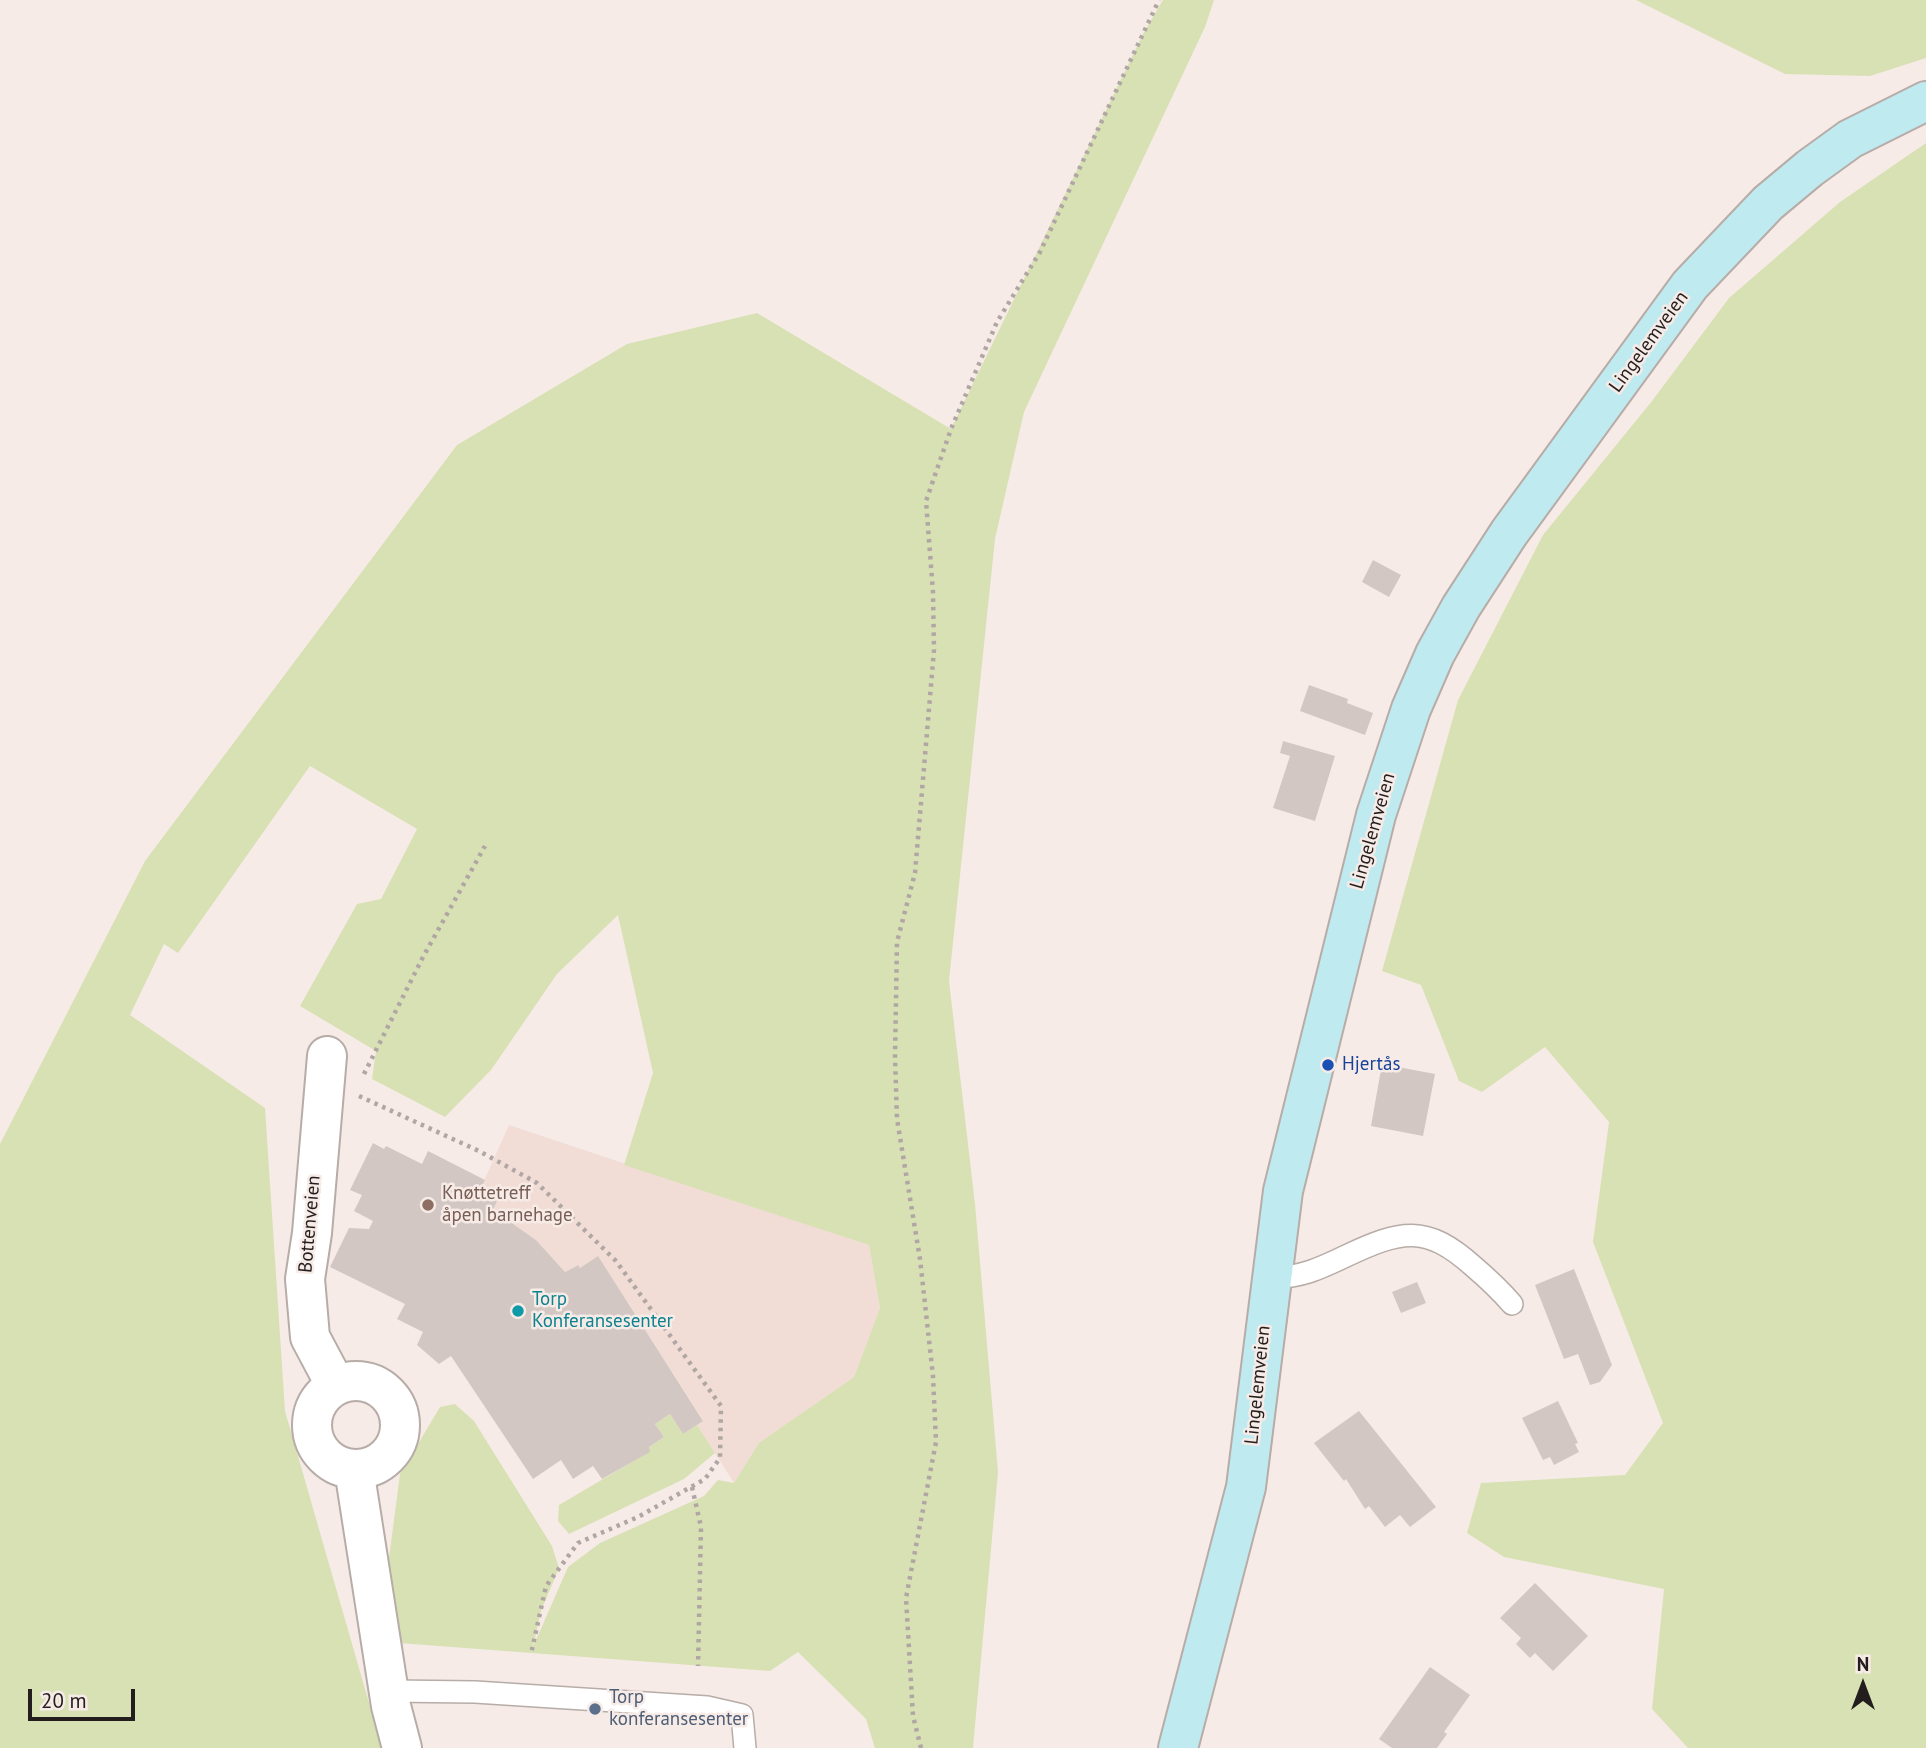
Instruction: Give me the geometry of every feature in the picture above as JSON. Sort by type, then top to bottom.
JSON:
[{"type":"main road","name":"Lingelemveien","points":[[1178,1748],[1246,1487],[1270,1277],[1283,1191],[1376,815],[1411,709],[1454,619],[1509,533],[1690,285],[1768,203],[1850,139],[1926,101]]},
{"type":"street","name":"Bottenveien","points":[[327,1056],[312,1233],[305,1279],[310,1337],[336,1386]]},
{"type":"street","points":[[359,1381],[374,1384],[387,1392],[400,1419],[394,1449],[383,1460],[369,1467],[354,1469],[329,1459],[314,1437],[315,1410],[321,1398],[336,1386],[359,1381]]},
{"type":"street","points":[[354,1469],[389,1691],[402,1748]]},
{"type":"lane","points":[[1270,1277],[1292,1278],[1370,1244],[1395,1236],[1420,1235],[1433,1238],[1458,1252],[1512,1304]]},
{"type":"lane","points":[[389,1691],[475,1692],[707,1707],[743,1715],[745,1748]]},
{"type":"path","points":[[921,1748],[913,1716],[906,1598],[936,1441],[933,1376],[920,1259],[897,1119],[895,1057],[897,942],[915,873],[918,817],[926,769],[927,710],[934,650],[933,592],[926,501],[951,429],[997,322],[1040,252],[1159,0]]},
{"type":"path","points":[[376,1051],[423,957],[485,846]]},
{"type":"path","points":[[372,1100],[479,1151],[537,1183],[616,1261],[721,1406],[720,1458],[705,1479],[638,1517],[578,1543],[546,1586],[531,1654]]},
{"type":"path","points":[[692,1487],[701,1527],[698,1666]]},
{"type":"shaded area","points":[[509,1125],[869,1245],[880,1308],[854,1377],[760,1443],[734,1483],[697,1425],[703,1420],[598,1257],[580,1268],[577,1265],[565,1272],[536,1240],[493,1210],[497,1201],[479,1192]]},
{"type":"green space","points":[[1163,0],[1214,0],[1205,27],[1024,412],[995,539],[949,981],[975,1204],[998,1472],[973,1748],[875,1748],[866,1719],[798,1652],[770,1671],[399,1643],[387,1573],[400,1474],[440,1407],[455,1404],[474,1421],[552,1546],[559,1568],[541,1611],[533,1647],[568,1567],[600,1543],[704,1496],[718,1480],[734,1483],[759,1443],[854,1377],[880,1308],[869,1245],[624,1165],[653,1073],[618,915],[557,974],[491,1070],[445,1117],[372,1079],[376,1051],[300,1006],[357,904],[381,899],[417,829],[310,766],[178,953],[164,944],[130,1015],[265,1108],[285,1411],[382,1748],[0,1748],[0,1144],[145,861],[457,445],[627,344],[757,313],[951,429],[1143,34]]},
{"type":"green space","points":[[1636,0],[1926,0],[1926,58],[1870,76],[1785,74]]},
{"type":"green space","points":[[1926,143],[1926,1748],[1688,1748],[1652,1709],[1664,1589],[1504,1557],[1467,1533],[1481,1483],[1625,1475],[1663,1423],[1593,1242],[1609,1122],[1545,1047],[1482,1092],[1459,1081],[1421,985],[1382,971],[1458,700],[1543,535],[1652,401],[1729,298],[1840,202]]},
{"type":"green space","points":[[670,1414],[683,1434],[697,1425],[715,1453],[684,1479],[569,1534],[558,1521],[559,1505],[649,1452],[649,1447],[664,1437],[655,1424]]},
{"type":"building","points":[[1373,560],[1401,575],[1389,597],[1362,582]]},
{"type":"building","points":[[1309,685],[1348,699],[1347,703],[1373,713],[1365,735],[1300,711]]},
{"type":"building","points":[[1283,741],[1335,756],[1315,821],[1273,808],[1290,756],[1280,753]]},
{"type":"building","points":[[1382,1064],[1435,1074],[1423,1136],[1371,1126]]},
{"type":"building","name":"Torp Konferansesenter","points":[[373,1143],[384,1149],[386,1146],[422,1164],[428,1151],[485,1180],[479,1192],[497,1201],[493,1210],[536,1240],[565,1272],[578,1265],[580,1268],[598,1256],[703,1421],[683,1434],[670,1414],[655,1424],[664,1437],[649,1447],[650,1452],[602,1479],[593,1466],[573,1479],[561,1460],[533,1479],[451,1356],[439,1364],[417,1345],[423,1332],[397,1319],[405,1304],[330,1267],[349,1228],[369,1229],[373,1221],[354,1211],[362,1195],[350,1190]]},
{"type":"building","points":[[1574,1269],[1612,1365],[1600,1382],[1590,1385],[1578,1354],[1564,1359],[1535,1285]]},
{"type":"building","points":[[1417,1282],[1426,1303],[1401,1313],[1392,1292]]},
{"type":"building","points":[[1558,1401],[1578,1443],[1575,1444],[1579,1452],[1554,1465],[1550,1457],[1543,1460],[1522,1418]]},
{"type":"building","points":[[1359,1411],[1436,1507],[1410,1527],[1400,1515],[1385,1527],[1369,1506],[1365,1509],[1346,1479],[1344,1481],[1314,1443]]},
{"type":"building","points":[[1535,1583],[1588,1636],[1553,1671],[1535,1653],[1530,1658],[1516,1644],[1521,1638],[1500,1618]]},
{"type":"building","points":[[1430,1667],[1470,1695],[1444,1732],[1447,1734],[1437,1748],[1392,1748],[1379,1739]]},
{"type":"place","name":"Hjertås","points":[[1328,1065]]},
{"type":"place","name":"Knøttetreff åpen barnehage","points":[[428,1205]]},
{"type":"place","name":"Torp Konferansesenter","points":[[518,1311]]},
{"type":"place","name":"Torp konferansesenter","points":[[595,1709]]}]
